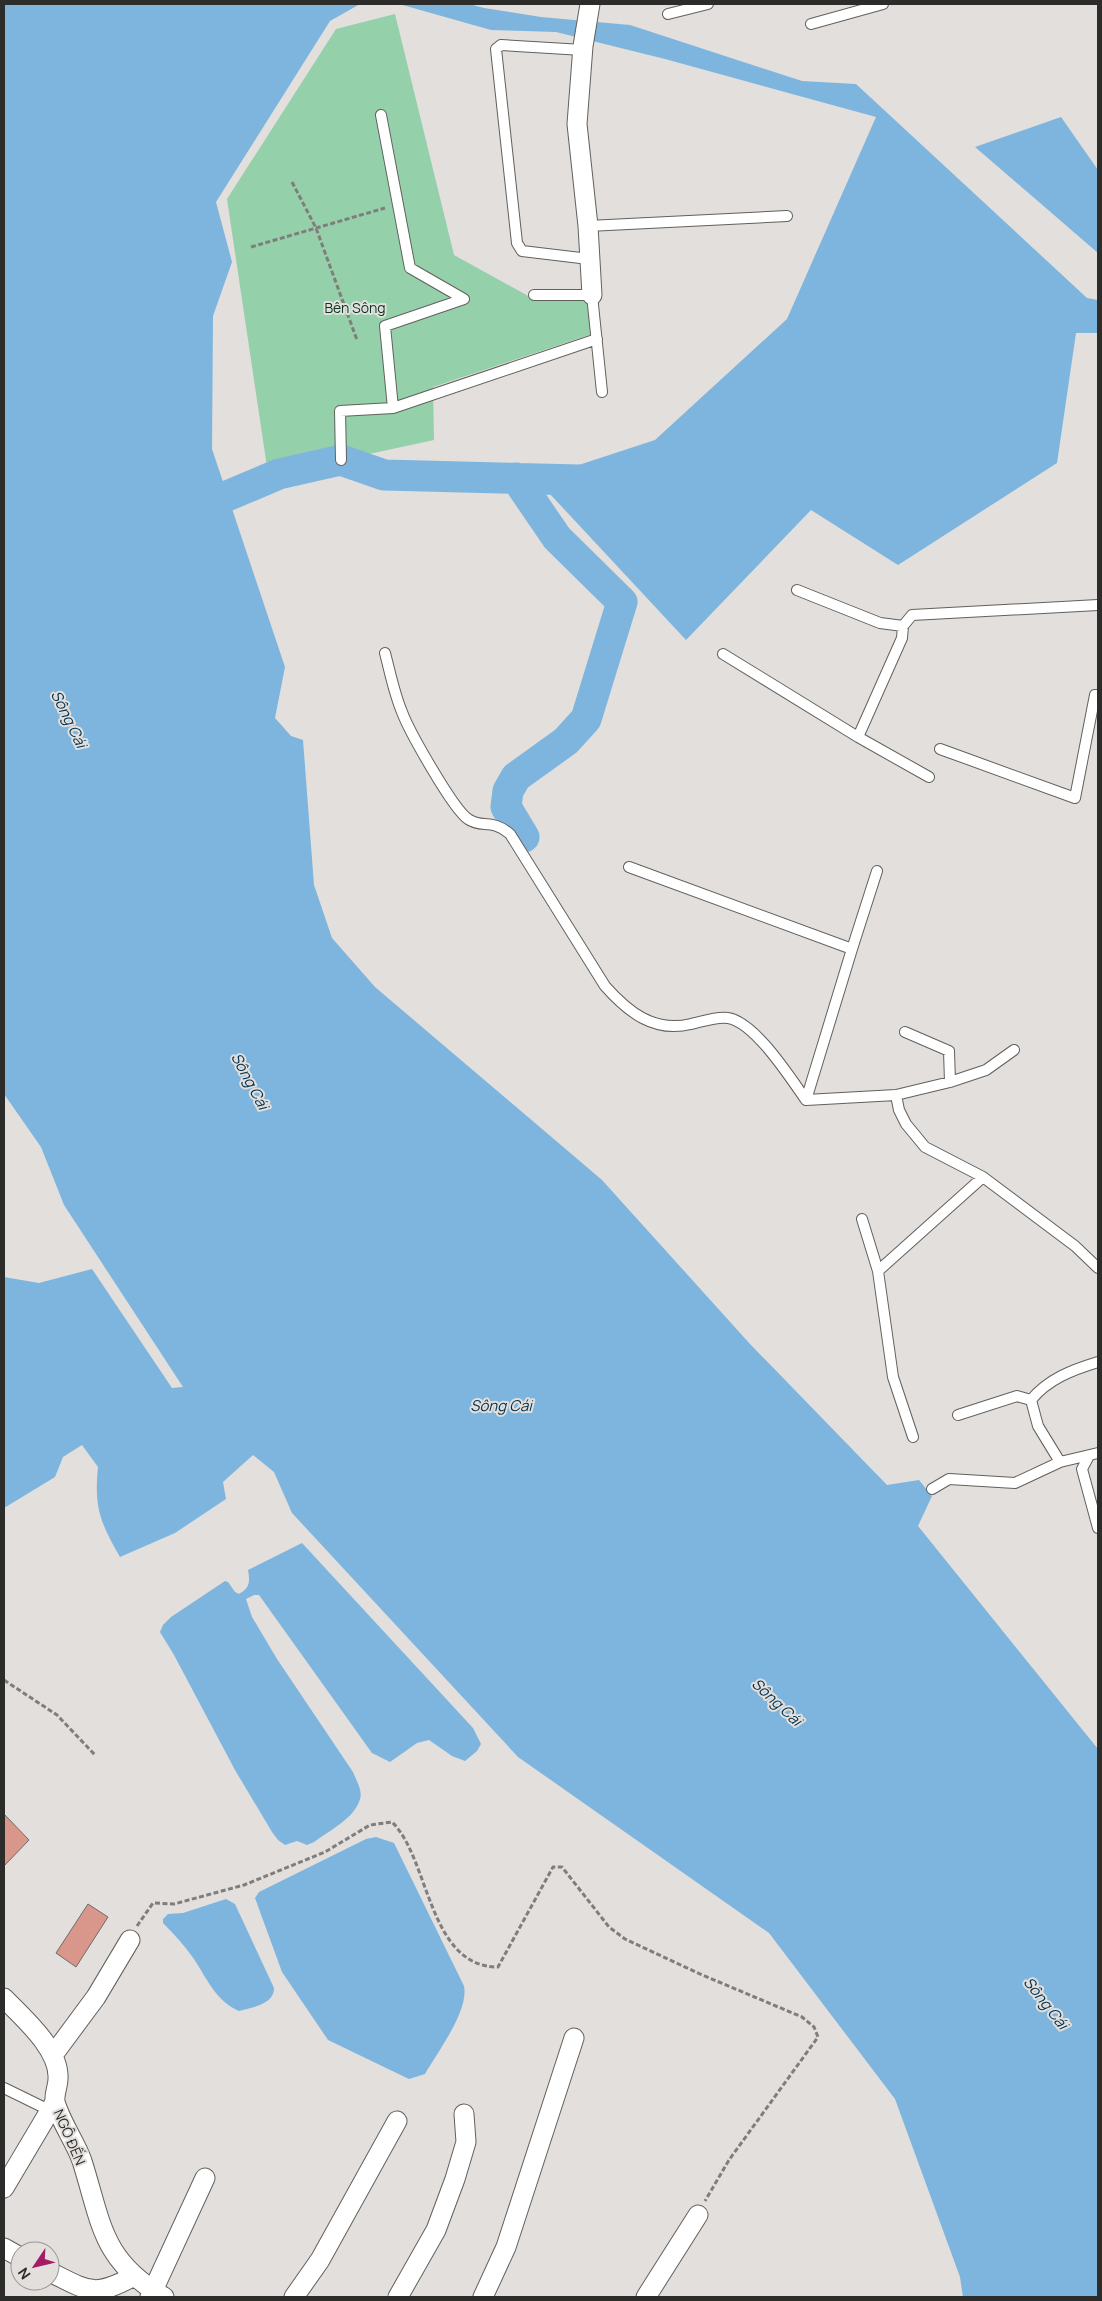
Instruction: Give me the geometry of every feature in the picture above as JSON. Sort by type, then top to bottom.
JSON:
[{"type":"street","points":[[590,4],[583,48],[577,124],[588,226],[592,295]]},
{"type":"street","points":[[53,2055],[96,1998],[130,1940]]},
{"type":"street","name":"NGÔ ĐẾN","points":[[4,1998],[32,2027],[53,2055],[58,2078],[53,2107],[81,2159],[101,2230],[121,2264],[156,2295]]},
{"type":"street","points":[[482,2297],[506,2247],[574,2038]]},
{"type":"street","points":[[4,2188],[53,2107]]},
{"type":"street","points":[[398,2297],[436,2230],[455,2180],[466,2142],[464,2114]]},
{"type":"street","points":[[294,2297],[320,2260],[397,2120]]},
{"type":"street","points":[[156,2295],[205,2178]]},
{"type":"street","points":[[646,2297],[698,2215]]},
{"type":"street","points":[[60,2277],[83,2289],[99,2291],[115,2286],[134,2276]]},
{"type":"lane","points":[[668,14],[708,4]]},
{"type":"lane","points":[[811,24],[883,4]]},
{"type":"lane","points":[[583,48],[501,44],[496,49],[517,243],[522,251],[589,259]]},
{"type":"lane","points":[[381,115],[410,268],[464,300],[385,326],[393,408]]},
{"type":"lane","points":[[588,226],[787,216]]},
{"type":"lane","points":[[534,295],[592,295],[602,392]]},
{"type":"lane","points":[[341,460],[340,412],[393,408],[596,339]]},
{"type":"lane","points":[[797,590],[880,623],[903,626]]},
{"type":"lane","points":[[858,737],[902,638],[903,626],[912,615],[1098,605]]},
{"type":"lane","points":[[385,653],[402,713],[446,790],[466,818],[475,823],[500,825],[510,834],[605,986],[622,1006],[651,1022],[671,1027],[728,1017],[758,1037],[806,1100]]},
{"type":"lane","points":[[723,654],[858,737],[929,777]]},
{"type":"lane","points":[[940,749],[1075,798],[1095,695],[1098,695]]},
{"type":"lane","points":[[630,867],[852,949]]},
{"type":"lane","points":[[806,1100],[877,870]]},
{"type":"lane","points":[[905,1032],[949,1051],[950,1082]]},
{"type":"lane","points":[[806,1100],[896,1094],[950,1082],[986,1070],[1014,1050]]},
{"type":"lane","points":[[896,1094],[899,1110],[906,1124],[925,1147],[983,1177],[1076,1246],[1098,1268]]},
{"type":"lane","points":[[878,1271],[983,1177]]},
{"type":"lane","points":[[862,1219],[878,1271],[893,1377],[913,1437]]},
{"type":"lane","points":[[1031,1400],[1041,1388],[1058,1376],[1098,1362]]},
{"type":"lane","points":[[958,1415],[1018,1396],[1031,1400]]},
{"type":"lane","points":[[1031,1400],[1038,1426],[1060,1462]]},
{"type":"lane","points":[[932,1489],[949,1479],[1015,1483],[1060,1462],[1094,1454]]},
{"type":"lane","points":[[1094,1454],[1082,1469],[1098,1528]]},
{"type":"lane","points":[[4,2088],[53,2107]]},
{"type":"path","points":[[292,182],[316,228],[357,340]]},
{"type":"path","points":[[251,247],[398,204]]},
{"type":"path","points":[[4,1680],[57,1715],[95,1755]]},
{"type":"path","points":[[130,1940],[153,1903],[174,1904],[244,1885],[325,1852],[370,1825],[392,1822],[401,1832],[430,1903],[446,1934],[458,1950],[468,1958],[486,1967],[498,1967],[553,1867],[562,1867],[609,1927],[625,1939],[700,1974],[802,2017],[814,2027],[818,2037],[729,2160],[698,2215]]},
{"type":"green space","name":"Bên Sông","points":[[395,14],[454,255],[530,297],[588,299],[592,334],[433,387],[434,440],[341,460],[267,467],[227,199],[336,29]]},
{"type":"water","name":"Sông Cái","points":[[4,4],[360,4],[330,21],[216,202],[232,262],[213,316],[212,449],[285,667],[275,718],[291,736],[303,740],[314,885],[332,938],[375,987],[602,1180],[750,1344],[887,1485],[919,1480],[932,1496],[918,1526],[1098,1749],[1098,2297],[963,2297],[960,2277],[895,2099],[769,1933],[518,1757],[292,1513],[274,1472],[253,1455],[223,1482],[226,1499],[175,1533],[120,1557],[100,1514],[97,1493],[98,1467],[82,1445],[63,1457],[55,1477],[4,1508],[4,1277],[39,1283],[92,1269],[172,1388],[183,1387],[64,1205],[41,1147],[4,1094]]},
{"type":"water","points":[[399,4],[469,4],[541,17],[630,25],[802,81],[856,84],[1087,298],[1098,300],[1098,333],[1076,333],[1057,463],[898,565],[811,510],[686,640],[536,479],[655,440],[787,319],[876,117],[665,59],[556,32],[491,30]]},
{"type":"water","points":[[1061,117],[1098,170],[1098,253],[975,147]]},
{"type":"water","points":[[302,1543],[473,1728],[481,1744],[477,1751],[465,1761],[452,1756],[429,1740],[417,1743],[390,1762],[372,1753],[259,1595],[246,1599],[252,1617],[277,1659],[353,1772],[361,1793],[353,1812],[334,1829],[307,1845],[297,1841],[285,1845],[272,1832],[235,1770],[160,1632],[163,1625],[171,1617],[225,1581],[228,1582],[235,1592],[239,1594],[243,1592],[248,1584],[248,1570]]},
{"type":"water","points":[[376,1837],[394,1843],[464,1986],[462,2007],[444,2043],[425,2074],[409,2079],[328,2040],[282,1972],[255,1898],[259,1892],[366,1839]]},
{"type":"water","points":[[226,1899],[235,1904],[274,1988],[273,1994],[266,2002],[239,2011],[231,2007],[218,1995],[191,1954],[163,1923],[163,1919],[168,1914],[183,1913]]},
{"type":"building","points":[[4,1814],[29,1840],[4,1866]]},
{"type":"building","points":[[88,1904],[108,1917],[76,1967],[56,1953]]},
{"type":"waterway","points":[[189,512],[279,474],[341,460],[384,475],[579,480]]},
{"type":"waterway","points":[[516,478],[557,538],[622,602],[586,719],[566,741],[516,777],[508,791],[506,807],[524,837]]}]
